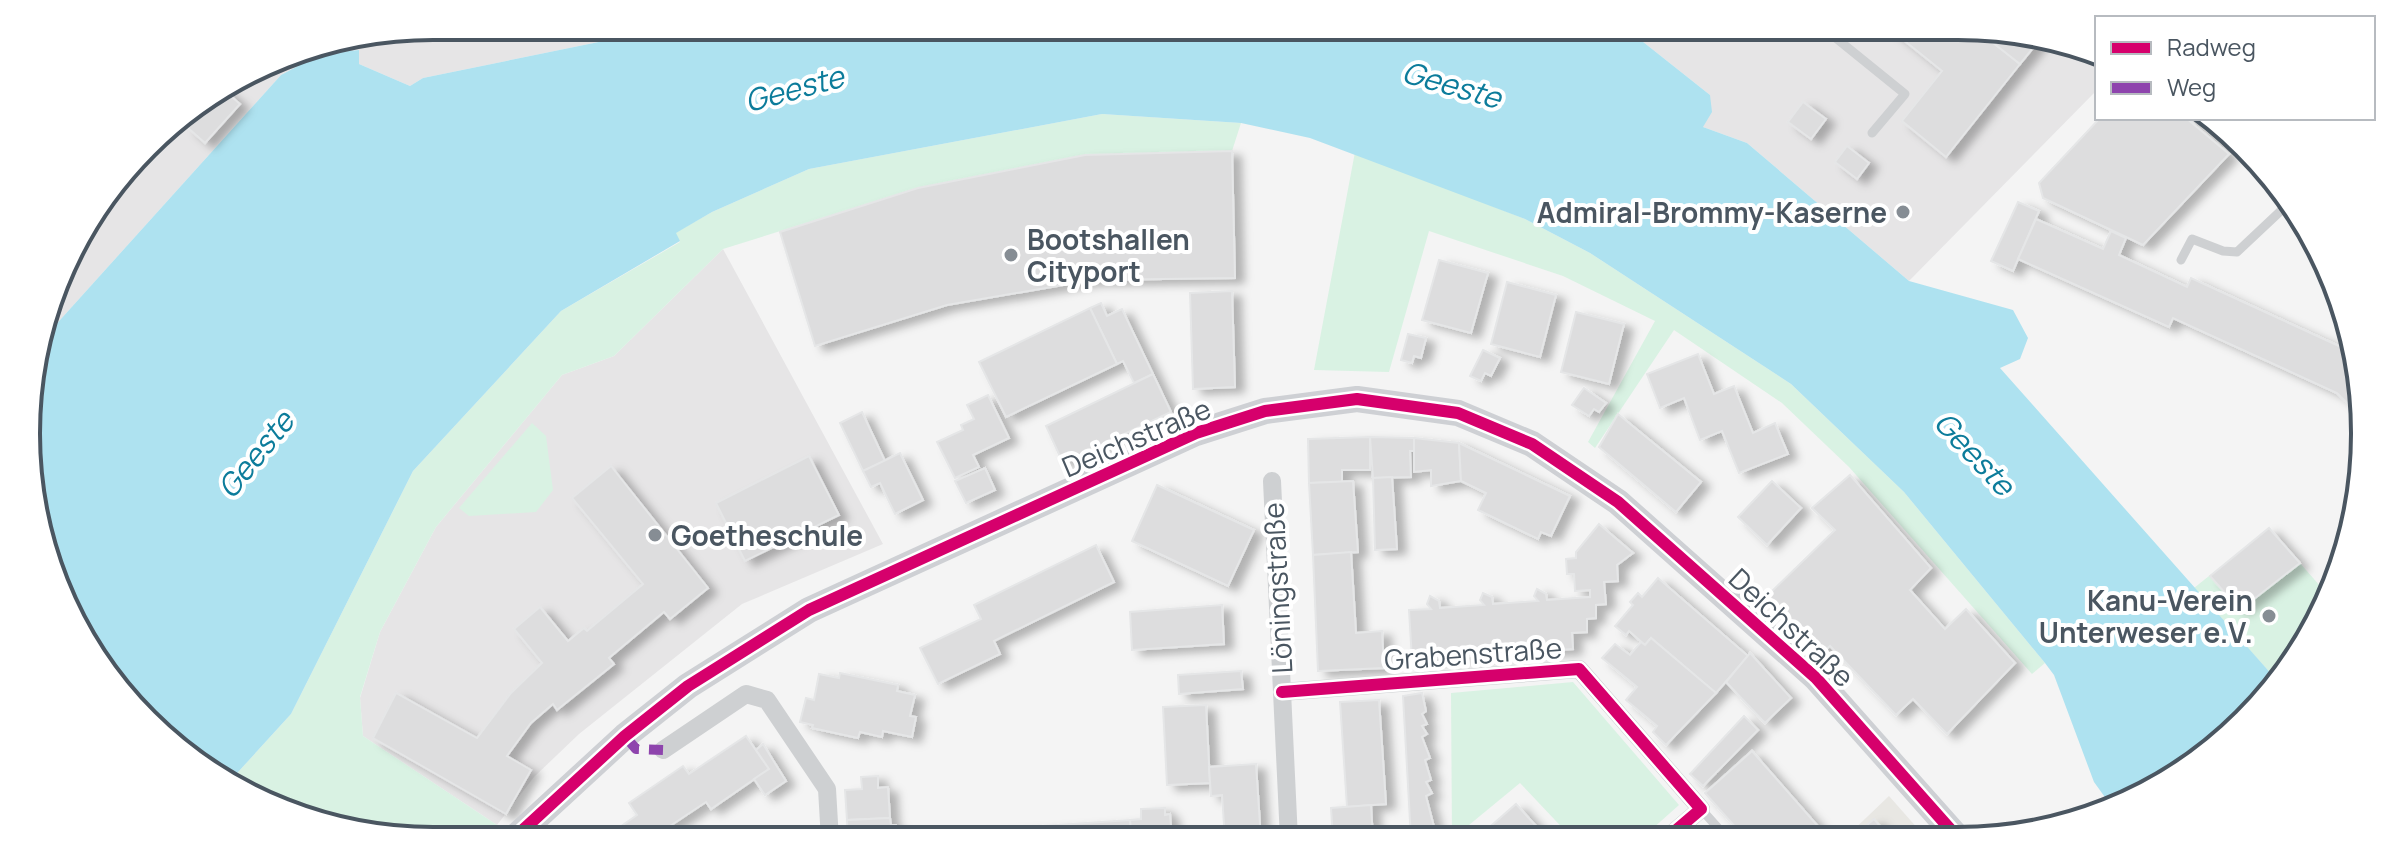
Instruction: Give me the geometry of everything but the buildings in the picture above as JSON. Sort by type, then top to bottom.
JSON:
[{"type":"main road","name":"Deichstraße","points":[[526,827],[625,736],[678,694],[809,610],[1196,433],[1265,411],[1357,399],[1433,408],[1487,425],[1532,444],[1618,502],[1816,678],[1948,827]]},
{"type":"street","name":"Löningstraße","points":[[1272,481],[1288,827]]},
{"type":"street","name":"Grabenstraße","points":[[1282,692],[1579,669],[1701,809]]},
{"type":"street","points":[[663,750],[746,694],[767,700],[827,789],[829,827]]},
{"type":"street","points":[[1680,827],[1701,809]]},
{"type":"lane","points":[[1838,40],[1905,94],[1872,133]]},
{"type":"lane","points":[[2181,260],[2192,239],[2237,252],[2282,210]]},
{"type":"lane","points":[[1701,809],[1717,827]]},
{"type":"shaded area","points":[[609,40],[423,78],[410,86],[359,64],[359,50],[329,54],[408,41]]},
{"type":"shaded area","name":"Admiral-Brommy-Kaserne","points":[[1641,40],[1983,41],[2059,53],[2095,65],[2095,92],[1909,281],[1747,143],[1703,127],[1710,95]]},
{"type":"shaded area","points":[[313,59],[281,75],[55,325],[70,283],[93,237],[121,194],[155,155],[215,106],[259,81]]},
{"type":"shaded area","name":"Goetheschule","points":[[723,249],[883,544],[742,604],[579,734],[534,777],[497,825],[363,736],[360,698],[380,632],[436,527],[562,375],[614,356]]},
{"type":"shaded area","points":[[1889,796],[1916,827],[1857,827]]},
{"type":"green space","points":[[1102,114],[1241,123],[1232,151],[1085,155],[918,188],[723,249],[614,356],[562,375],[436,527],[380,632],[360,697],[363,736],[497,825],[495,827],[382,824],[332,814],[283,797],[237,774],[291,714],[413,471],[561,311],[680,242],[675,233],[712,212],[809,169]]},
{"type":"green space","points":[[1355,152],[1525,219],[1590,253],[1791,384],[1904,492],[2045,663],[2032,674],[1849,467],[1782,403],[1674,330],[1595,448],[1588,442],[1655,321],[1563,276],[1429,231],[1389,372],[1314,370]]},
{"type":"green space","points":[[532,423],[546,436],[553,490],[536,512],[469,516],[459,508]]},
{"type":"green space","name":"Kanu-Verein Unterweser e.V.","points":[[2269,528],[2320,586],[2298,630],[2270,673],[2194,588]]},
{"type":"green space","points":[[1573,682],[1679,805],[1654,827],[1562,827],[1520,783],[1467,827],[1452,827],[1451,693]]},
{"type":"water","name":"Geeste","points":[[609,40],[1641,40],[1710,95],[1712,112],[1703,127],[1747,143],[1909,281],[2013,310],[2028,338],[2020,359],[2000,368],[2270,673],[2236,712],[2197,746],[2154,774],[2105,798],[2094,782],[2054,675],[2045,663],[1904,492],[1791,384],[1590,253],[1525,219],[1310,138],[1241,123],[1102,114],[809,169],[712,212],[676,233],[680,241],[561,311],[413,471],[291,714],[237,774],[194,746],[138,693],[106,652],[70,584],[53,535],[41,459],[43,382],[53,332],[55,325],[281,75],[309,60],[332,53],[359,50],[359,64],[410,86],[423,78]]},
{"type":"marked path","points":[[625,736],[636,749],[663,750]]},
{"type":"cycle path","points":[[526,827],[625,736],[688,686],[809,610],[1196,433],[1265,411],[1357,399],[1458,413],[1532,444],[1618,502],[1816,678],[1948,827]]},
{"type":"cycle path","points":[[1282,692],[1579,669],[1701,809],[1680,827]]},
{"type":"place","name":"Admiral-Brommy-Kaserne","points":[[1903,212]]},
{"type":"place","name":"Bootshallen Cityport","points":[[1011,255]]},
{"type":"place","name":"Goetheschule","points":[[655,535]]},
{"type":"place","name":"Kanu-Verein Unterweser e.V.","points":[[2269,616]]}]
